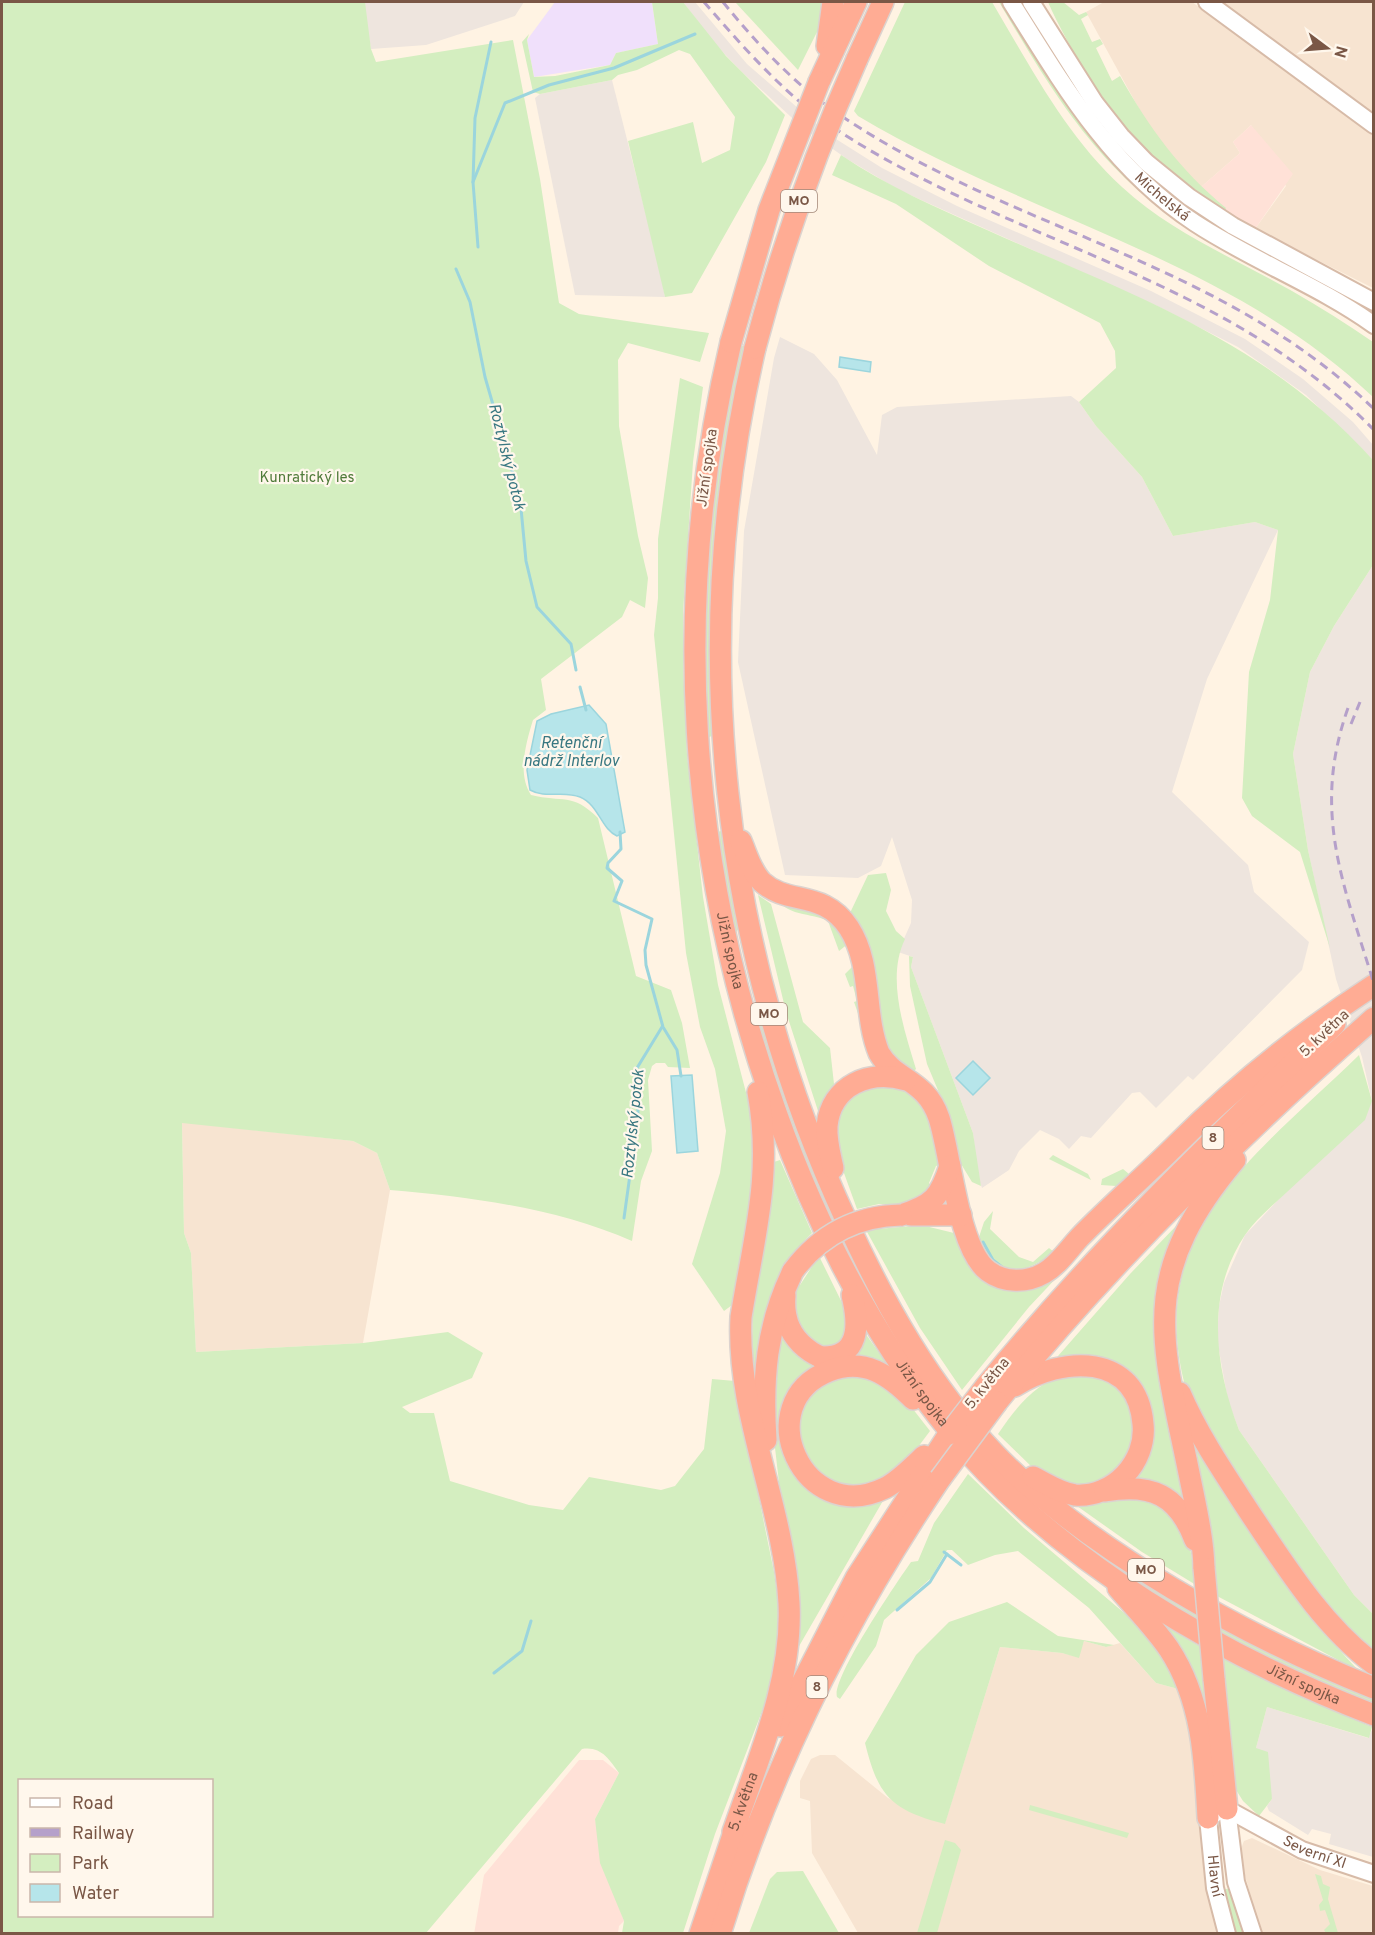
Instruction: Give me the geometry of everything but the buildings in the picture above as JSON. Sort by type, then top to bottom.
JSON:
[{"type":"highway","points":[[833,2],[833,38]]},
{"type":"highway","points":[[833,38],[856,2]]},
{"type":"highway","name":"Jižní spojka","points":[[884,2],[857,59],[806,180],[778,264],[755,348],[733,460],[722,568],[719,680],[729,812],[744,910],[773,1027],[810,1137],[875,1280],[915,1349],[951,1403],[994,1453],[1055,1507],[1155,1576],[1264,1638],[1374,1688]]},
{"type":"highway","name":"Jižní spojka","points":[[833,38],[819,82],[769,210],[731,342],[715,417],[700,528],[694,609],[694,687],[700,778],[721,921],[746,1026],[801,1178],[847,1276],[882,1337],[952,1435],[1025,1508],[1100,1568],[1182,1621],[1235,1651],[1311,1689],[1374,1715]]},
{"type":"highway","points":[[729,812],[752,868],[764,884],[823,904],[848,928],[862,964],[879,1053],[887,1064],[915,1083],[928,1096],[937,1112],[961,1215],[973,1253],[986,1270],[1014,1280],[1043,1274],[1242,1082],[1374,987]]},
{"type":"highway","name":"5. května","points":[[720,1934],[768,1795],[818,1686],[873,1582],[930,1466],[991,1394],[1075,1281],[1174,1177],[1333,1018]]},
{"type":"highway","name":"5. května","points":[[700,1934],[733,1832],[768,1750],[820,1644],[873,1549],[952,1435],[1142,1237],[1295,1088],[1374,1018]]},
{"type":"highway","points":[[733,1832],[774,1709],[788,1637],[788,1587],[743,1380],[740,1336],[766,1164],[760,1105],[746,1026]]},
{"type":"highway","points":[[840,1207],[827,1131],[828,1118],[836,1100],[852,1084],[866,1077],[889,1076],[915,1083]]},
{"type":"highway","points":[[1227,1809],[1199,1519],[1166,1362],[1163,1311],[1169,1277],[1180,1246],[1212,1188],[1295,1088]]},
{"type":"highway","points":[[901,1215],[926,1207],[932,1202],[945,1182],[950,1166]]},
{"type":"highway","points":[[769,1492],[764,1371],[773,1319],[791,1276],[817,1244],[841,1228],[877,1216],[961,1215]]},
{"type":"highway","points":[[791,1276],[784,1298],[788,1324],[801,1346],[814,1356],[878,1370],[891,1378],[952,1435]]},
{"type":"highway","points":[[814,1356],[828,1357],[840,1354],[854,1339],[856,1314],[847,1276]]},
{"type":"highway","points":[[1166,1362],[1206,1443],[1262,1531],[1326,1618],[1349,1644],[1374,1664]]},
{"type":"highway","points":[[991,1394],[1065,1365],[1098,1367],[1122,1381],[1139,1407],[1143,1423],[1143,1441],[1128,1472],[1114,1484],[1098,1492]]},
{"type":"highway","points":[[854,1366],[824,1373],[801,1393],[790,1426],[791,1447],[799,1465],[810,1478],[825,1489],[842,1494],[861,1495],[886,1487],[930,1466]]},
{"type":"highway","points":[[994,1453],[1063,1492],[1077,1495],[1137,1489],[1156,1493],[1171,1501],[1190,1527],[1204,1568]]},
{"type":"highway","points":[[1100,1568],[1159,1636],[1184,1676],[1198,1720],[1207,1788],[1208,1818]]},
{"type":"highway","points":[[1207,1788],[1213,1798],[1227,1809]]},
{"type":"main road","name":"Michelská","points":[[1011,2],[1089,124],[1132,174],[1195,223],[1374,325]]},
{"type":"main road","name":"Michelská","points":[[1031,2],[1095,103],[1121,136],[1146,162],[1189,197],[1233,226],[1374,302]]},
{"type":"main road","points":[[1041,2],[1044,23]]},
{"type":"main road","points":[[1206,2],[1374,125]]},
{"type":"main road","points":[[1208,1818],[1227,1809]]},
{"type":"main road","name":"Severní XI","points":[[1227,1809],[1314,1855],[1374,1874]]},
{"type":"main road","name":"Hlavní","points":[[1227,1809],[1236,1882],[1253,1934]]},
{"type":"main road","name":"Hlavní","points":[[1208,1818],[1215,1888],[1227,1934]]},
{"type":"main road","points":[[1232,1845],[1241,1830],[1258,1827]]},
{"type":"shaded area","points":[[363,2],[524,2],[515,16],[426,45],[371,49]]},
{"type":"shaded area","points":[[555,2],[652,2],[658,44],[616,53],[610,65],[534,77],[527,40]]},
{"type":"shaded area","points":[[683,2],[695,2],[747,64],[828,134],[882,168],[957,206],[1151,291],[1245,339],[1303,379],[1353,422],[1373,445],[1373,460],[1306,395],[1238,347],[1157,306],[899,190],[847,159],[803,128],[742,72],[714,43]]},
{"type":"shaded area","points":[[1104,2],[1192,2],[1373,134],[1373,288],[1255,229],[1286,186],[1251,125],[1233,142],[1240,153],[1201,187],[1173,158],[1144,118],[1086,12]]},
{"type":"shaded area","points":[[1217,2],[1373,2],[1373,116]]},
{"type":"shaded area","points":[[612,80],[665,297],[575,295],[535,98],[540,94]]},
{"type":"shaded area","points":[[1251,125],[1293,174],[1255,229],[1224,212],[1201,187],[1240,153],[1233,142]]},
{"type":"shaded area","points":[[780,337],[814,354],[837,380],[877,455],[882,415],[897,407],[1071,396],[1079,402],[1096,426],[1142,477],[1173,536],[1255,522],[1278,530],[1207,679],[1172,792],[1248,865],[1254,892],[1309,942],[1302,970],[1193,1080],[1188,1076],[1156,1108],[1140,1092],[1132,1093],[1091,1138],[1081,1136],[1069,1149],[1059,1139],[1040,1130],[1019,1151],[1009,1170],[982,1188],[978,1177],[973,1133],[911,967],[913,957],[898,952],[911,923],[912,900],[892,837],[881,866],[858,878],[785,875],[738,662],[744,531],[774,358]]},
{"type":"shaded area","points":[[1373,565],[1373,1614],[1354,1595],[1239,1430],[1228,1401],[1217,1339],[1219,1306],[1224,1283],[1245,1235],[1372,1101],[1362,1057],[1336,979],[1308,850],[1293,754],[1310,672],[1334,626]]},
{"type":"shaded area","points":[[182,1122],[353,1141],[377,1153],[390,1190],[363,1343],[196,1352],[191,1253],[184,1233]]},
{"type":"shaded area","points":[[1084,1641],[1106,1647],[1120,1643],[1156,1683],[1182,1690],[1187,1704],[1223,1933],[858,1933],[812,1853],[810,1801],[800,1798],[800,1781],[811,1759],[820,1755],[835,1755],[888,1798],[945,1823],[1000,1647],[1062,1653],[1078,1657]]},
{"type":"shaded area","points":[[1267,1707],[1368,1738],[1373,1728],[1373,1857],[1329,1844],[1331,1834],[1312,1829],[1308,1835],[1269,1811],[1267,1806],[1272,1799],[1256,1748]]},
{"type":"shaded area","points":[[579,1760],[603,1760],[619,1773],[595,1819],[614,1894],[624,1921],[619,1926],[618,1933],[474,1934],[484,1875]]},
{"type":"shaded area","points":[[1252,1838],[1320,1870],[1373,1886],[1373,1933],[1261,1933],[1239,1854],[1244,1841]]},
{"type":"green space","name":"Kunratický les","points":[[2,2],[365,2],[371,49],[376,62],[513,40],[540,179],[559,303],[579,314],[709,333],[700,362],[628,343],[618,360],[619,426],[638,536],[648,578],[645,608],[630,600],[622,617],[541,679],[546,710],[533,720],[524,758],[524,778],[531,795],[574,801],[598,818],[636,976],[671,990],[682,1023],[690,1068],[668,1067],[665,1063],[656,1063],[652,1066],[648,1080],[652,1151],[641,1181],[632,1241],[544,1212],[451,1196],[390,1190],[377,1153],[353,1141],[182,1123],[184,1233],[191,1253],[196,1352],[363,1343],[448,1332],[483,1353],[472,1378],[402,1407],[410,1413],[434,1413],[450,1481],[529,1505],[563,1510],[589,1477],[661,1490],[675,1486],[704,1449],[712,1379],[735,1381],[774,1572],[780,1617],[777,1657],[769,1693],[715,1834],[683,1933],[622,1933],[624,1921],[600,1863],[595,1819],[619,1773],[604,1755],[594,1750],[582,1749],[426,1933],[2,1933]]},
{"type":"green space","points":[[652,2],[683,2],[726,56],[785,115],[766,162],[692,293],[665,297],[628,141],[693,122],[702,163],[730,150],[735,117],[690,54],[679,50],[637,70],[618,75],[612,80],[540,94],[533,92],[522,42],[529,34],[527,40],[534,77],[555,76],[610,65],[616,53],[658,44]]},
{"type":"green space","points":[[735,2],[825,2],[826,14],[798,70]]},
{"type":"green space","points":[[905,2],[992,2],[1066,123],[1083,146],[1122,187],[1182,231],[1302,297],[1373,342],[1373,397],[1316,349],[1256,309],[1191,274],[923,151],[858,116],[854,111]]},
{"type":"green space","points":[[999,2],[1003,2],[1047,75],[1079,123],[1097,145],[1116,166],[1156,202],[1218,245],[1180,222],[1146,197],[1116,169],[1066,109]]},
{"type":"green space","points":[[1048,2],[1063,2],[1079,15],[1086,12],[1088,15],[1081,19],[1092,42],[1100,39],[1103,44],[1096,48],[1112,81],[1120,76],[1154,131],[1194,178],[1226,208],[1224,212],[1172,175],[1130,133],[1103,98],[1078,59]]},
{"type":"green space","points":[[841,155],[912,196],[1143,299],[1241,351],[1287,382],[1331,418],[1373,460],[1373,565],[1334,626],[1310,672],[1293,754],[1308,850],[1330,948],[1300,852],[1252,816],[1242,798],[1249,672],[1270,600],[1278,530],[1255,522],[1173,536],[1142,477],[1096,426],[1079,402],[1116,368],[1115,351],[1100,323],[989,266],[896,204],[832,175]]},
{"type":"green space","points":[[740,345],[745,347],[726,443],[715,540],[710,637],[713,735],[708,738],[704,662],[707,563],[720,454]]},
{"type":"green space","points":[[680,378],[703,387],[693,462],[683,612],[687,755],[703,897],[718,985],[755,1127],[757,1171],[736,1302],[724,1311],[692,1264],[720,1173],[726,1131],[715,1069],[700,1027],[686,953],[654,635],[658,598],[658,539]]},
{"type":"green space","points":[[722,831],[739,928],[736,932],[716,832]]},
{"type":"green space","points":[[886,873],[891,890],[886,911],[896,931],[905,939],[897,970],[897,987],[902,1021],[916,1069],[913,1072],[890,1060],[850,913],[868,875]]},
{"type":"green space","points":[[758,895],[771,904],[803,1022],[830,1048],[834,1084],[819,1114],[786,1012]]},
{"type":"green space","points":[[778,896],[819,907],[833,916],[843,928],[856,958],[867,1024],[862,1025],[854,1002],[857,1001],[853,986],[850,987],[845,974],[855,964],[849,943],[839,951],[828,921],[791,911],[780,902]]},
{"type":"green space","points":[[909,956],[913,957],[911,967],[973,1133],[981,1186],[972,1182],[958,1159],[940,1095],[927,1064],[910,986]]},
{"type":"green space","points":[[762,1022],[792,1114],[835,1218],[830,1220],[798,1148],[756,1024]]},
{"type":"green space","points":[[1359,1055],[1372,1101],[1365,1120],[1265,1212],[1245,1235],[1232,1258],[1224,1282],[1219,1306],[1218,1331],[1224,1381],[1239,1430],[1354,1595],[1373,1614],[1373,1658],[1315,1597],[1190,1403],[1177,1343],[1179,1291],[1192,1245],[1215,1204],[1245,1166]]},
{"type":"green space","points":[[888,1083],[915,1095],[929,1117],[942,1164],[936,1166],[929,1183],[934,1190],[931,1194],[901,1204],[879,1204],[857,1209],[836,1151],[833,1128],[849,1094]]},
{"type":"green space","points":[[1053,1155],[1088,1174],[1091,1180],[1049,1159]]},
{"type":"green space","points":[[780,1160],[812,1233],[785,1267],[777,1285],[766,1323],[756,1385],[752,1329],[754,1301],[774,1162]]},
{"type":"green space","points":[[1123,1169],[1129,1174],[1132,1171],[1134,1173],[1116,1186],[1101,1185],[1102,1179]]},
{"type":"green space","points":[[993,1211],[990,1229],[1019,1257],[1033,1262],[1049,1248],[1054,1252],[1040,1262],[1023,1269],[1005,1270],[997,1267],[988,1259],[978,1240],[984,1222]]},
{"type":"green space","points":[[1109,1222],[1029,1307],[962,1390],[920,1328],[866,1230],[912,1226],[913,1223],[954,1233],[974,1269],[1001,1288]]},
{"type":"green space","points":[[1178,1224],[1181,1232],[1168,1258],[1187,1502],[1137,1479],[1139,1461],[1149,1437],[1152,1419],[1150,1407],[1131,1384],[1113,1366],[1103,1360],[1077,1356],[1061,1359],[1058,1356],[1130,1274]]},
{"type":"green space","points":[[819,1256],[849,1317],[843,1343],[821,1349],[795,1324],[794,1286],[800,1285]]},
{"type":"green space","points":[[865,1333],[887,1364],[886,1366],[850,1359]]},
{"type":"green space","points":[[784,1339],[791,1350],[816,1369],[806,1375],[792,1469],[884,1499],[798,1648],[774,1439],[775,1392],[780,1340]]},
{"type":"green space","points":[[1069,1373],[1101,1376],[1125,1394],[1136,1419],[1129,1459],[1104,1481],[1075,1487],[1037,1472],[998,1434],[1012,1414],[1037,1389]]},
{"type":"green space","points":[[846,1375],[873,1379],[909,1404],[930,1431],[915,1451],[883,1480],[846,1487],[820,1476],[798,1443],[800,1414],[808,1398],[822,1384]]},
{"type":"green space","points":[[1196,1447],[1271,1564],[1313,1619],[1359,1671],[1217,1596]]},
{"type":"green space","points":[[968,1474],[1024,1528],[1136,1623],[1158,1649],[1182,1690],[1156,1683],[1089,1608],[1018,1551],[995,1555],[968,1565],[952,1550],[947,1550],[931,1578],[884,1620],[876,1646],[840,1699],[837,1697],[844,1671],[866,1630],[911,1562],[918,1561],[934,1523]]},
{"type":"green space","points":[[1021,1490],[1198,1613],[1199,1620],[1106,1561]]},
{"type":"green space","points":[[1136,1497],[1165,1507],[1189,1541],[1196,1585],[1142,1552],[1077,1506]]},
{"type":"green space","points":[[1007,1602],[1058,1636],[1114,1645],[1106,1647],[1084,1641],[1079,1658],[1062,1653],[1000,1647],[945,1824],[912,1813],[899,1806],[882,1788],[875,1776],[865,1743],[916,1655],[949,1622]]},
{"type":"green space","points":[[1220,1625],[1324,1678],[1373,1698],[1373,1705],[1281,1664],[1221,1632]]},
{"type":"green space","points":[[1165,1626],[1201,1647],[1210,1722]]},
{"type":"green space","points":[[1223,1657],[1303,1698],[1372,1727],[1369,1738],[1267,1707],[1256,1748],[1268,1752],[1272,1799],[1259,1816],[1243,1801],[1233,1785],[1223,1686],[1226,1685]]},
{"type":"green space","points":[[1030,1805],[1129,1833],[1127,1838],[1029,1810]]},
{"type":"green space","points":[[945,1840],[955,1843],[961,1850],[937,1933],[917,1933]]},
{"type":"green space","points":[[803,1871],[839,1933],[749,1933],[770,1879],[777,1872]]},
{"type":"green space","points":[[1315,1874],[1321,1876],[1323,1884],[1330,1887],[1328,1899],[1338,1933],[1326,1933],[1324,1930],[1330,1924],[1325,1910],[1320,1911],[1319,1905],[1323,1900]]},
{"type":"green space","points":[[1232,1888],[1247,1933],[1233,1933],[1221,1890]]},
{"type":"water","points":[[840,357],[871,362],[870,372],[839,367]]},
{"type":"water","name":"Retenční nádrž Interlov","points":[[589,705],[606,724],[625,832],[617,836],[607,828],[592,805],[580,797],[567,794],[542,794],[530,790],[527,770],[537,721],[551,714]]},
{"type":"water","points":[[973,1061],[990,1078],[973,1095],[956,1078]]},
{"type":"water","points":[[692,1075],[698,1151],[677,1153],[671,1076]]},
{"type":"waterway","name":"Roztylský potok","points":[[473,182],[505,103],[549,85],[614,68],[695,34]]},
{"type":"waterway","points":[[478,247],[473,182],[475,118],[491,42]]},
{"type":"waterway","name":"Roztylský potok","points":[[456,269],[470,302],[485,377],[520,498],[526,561],[537,607],[571,644],[576,670]]},
{"type":"waterway","name":"Roztylský potok","points":[[580,687],[586,710]]},
{"type":"waterway","name":"Roztylský potok","points":[[620,832],[621,849],[608,863],[607,868],[622,881],[614,901],[652,919],[645,950],[646,965],[663,1027],[677,1050],[681,1076]]},
{"type":"waterway","name":"Roztylský potok","points":[[624,1218],[638,1117],[637,1068],[662,1027]]},
{"type":"waterway","points":[[983,1242],[993,1260],[1002,1267]]},
{"type":"waterway","points":[[944,1552],[961,1565]]},
{"type":"waterway","points":[[897,1610],[930,1582],[947,1554]]},
{"type":"waterway","name":"Roztylský potok","points":[[494,1673],[522,1651],[531,1621]]},
{"type":"railway","points":[[704,2],[781,85],[834,128],[901,168],[971,202],[1182,296],[1250,333],[1314,377],[1374,430]]},
{"type":"railway","points":[[723,2],[777,63],[808,91],[840,115],[906,155],[974,189],[1113,249],[1249,316],[1314,358],[1374,409]]},
{"type":"railway","points":[[1351,724],[1360,702]]},
{"type":"railway","points":[[1348,708],[1337,746],[1332,781],[1332,815],[1343,881],[1374,984]]}]
